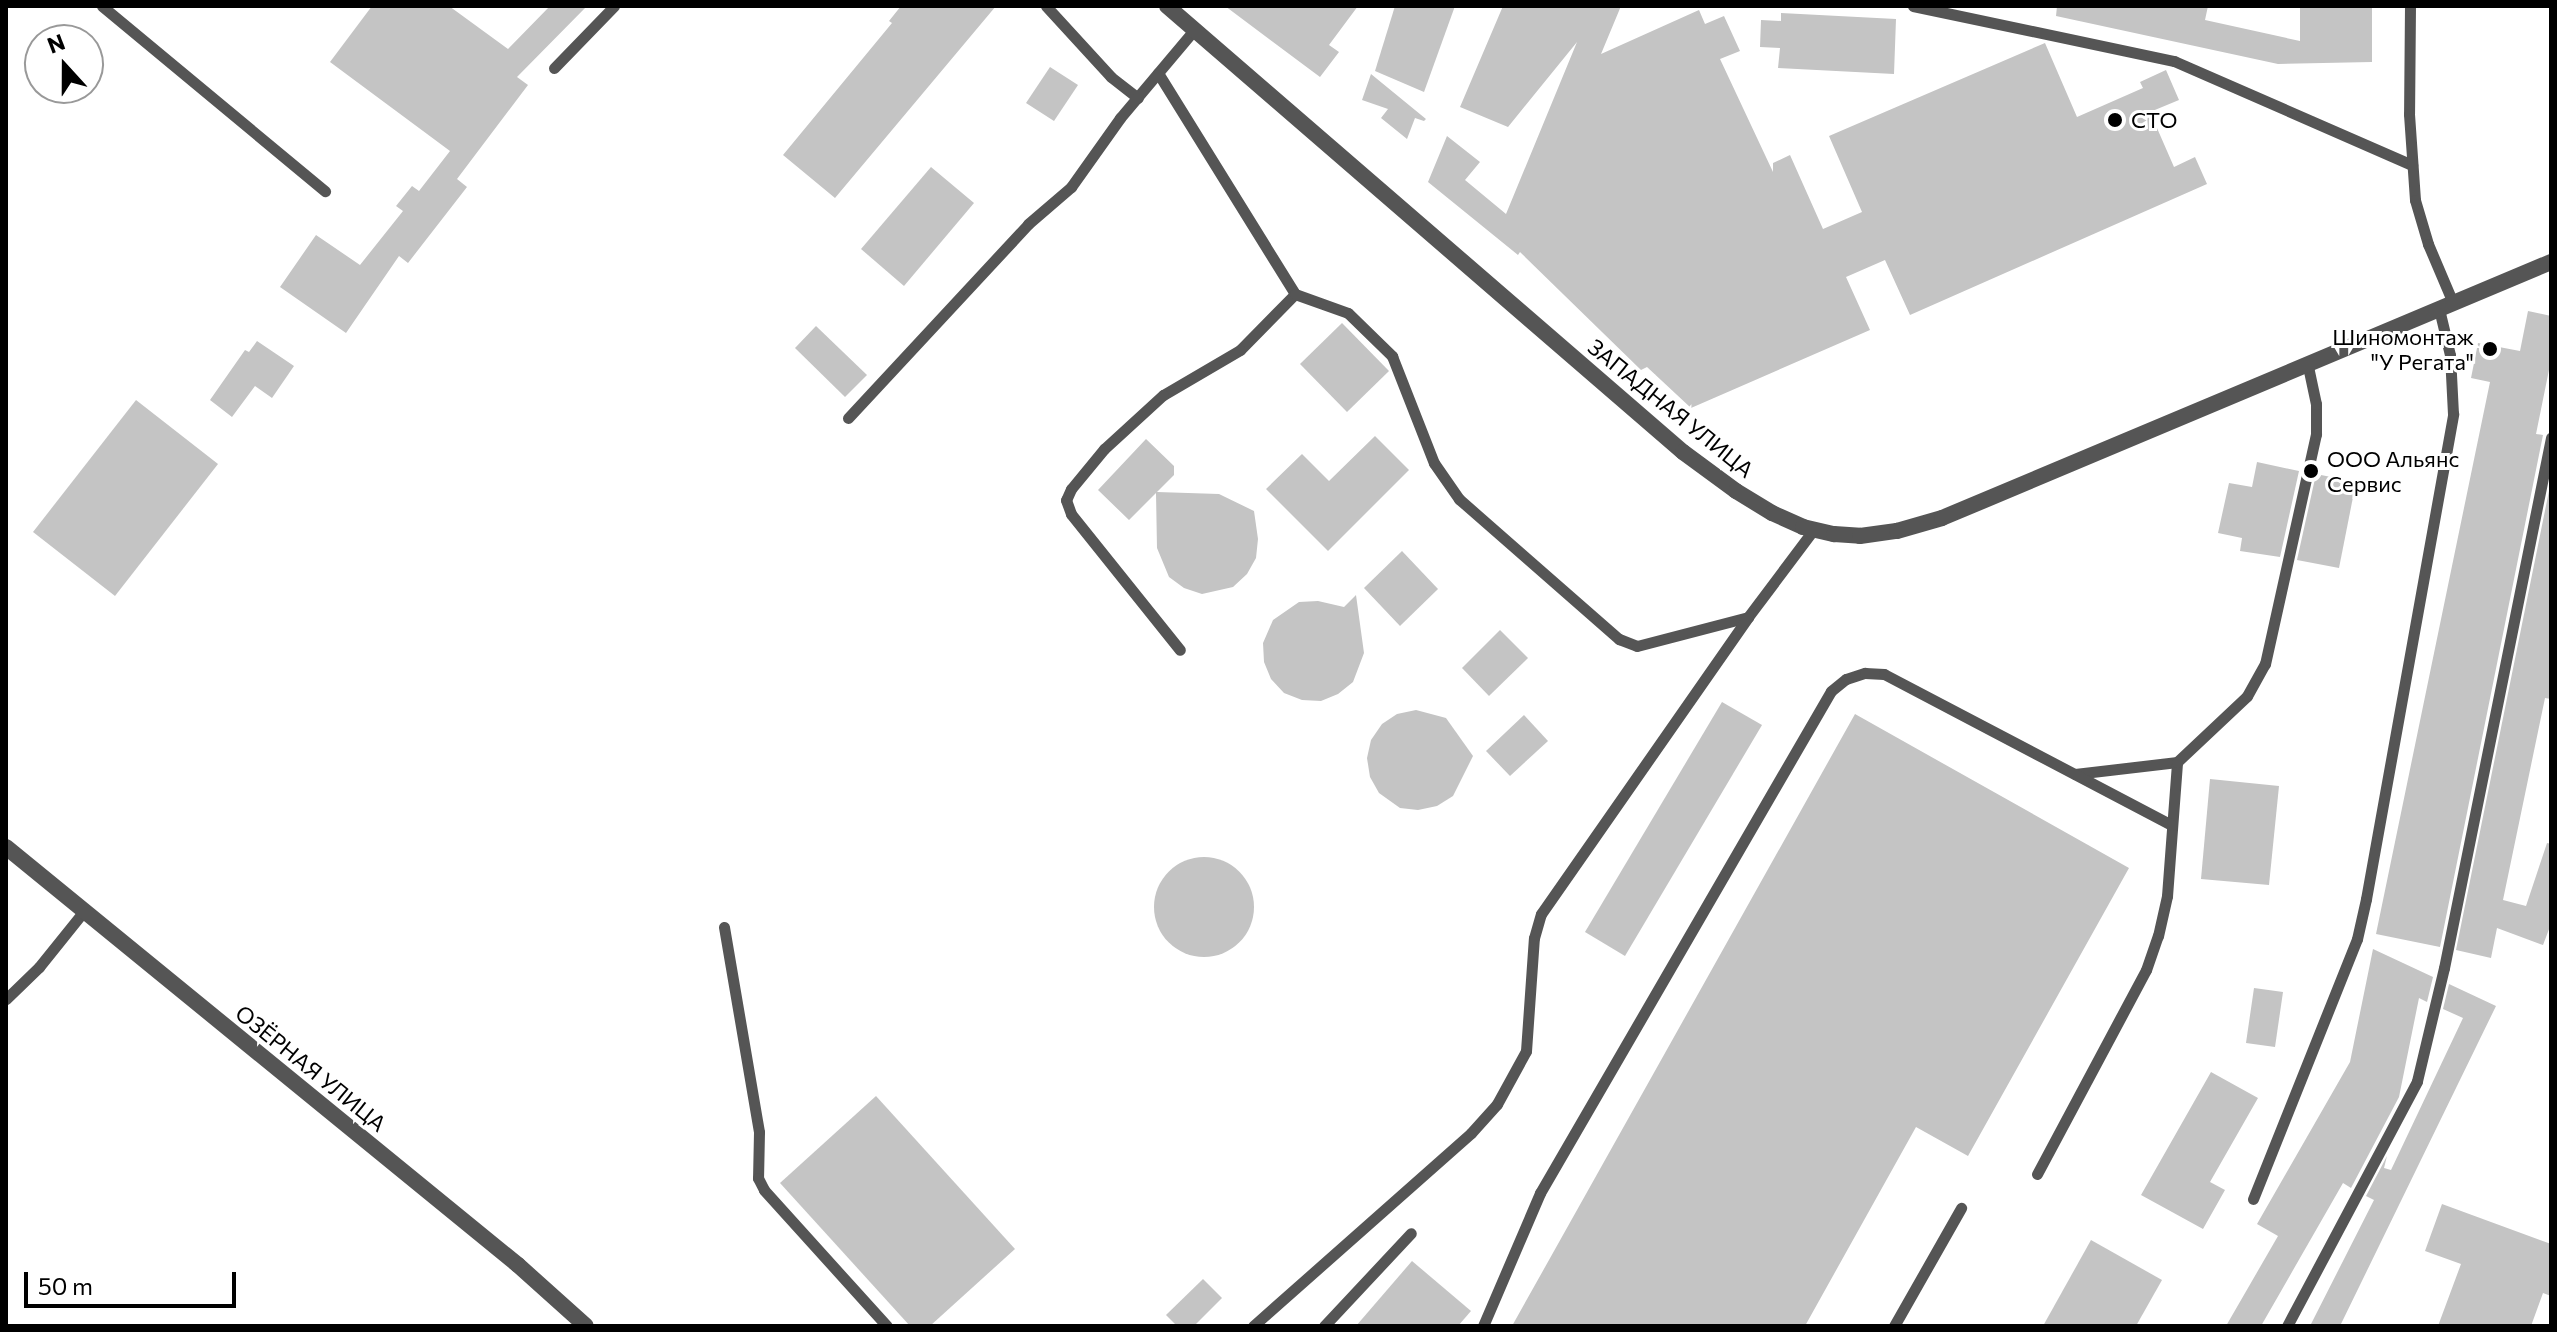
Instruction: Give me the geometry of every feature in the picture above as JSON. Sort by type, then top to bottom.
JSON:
[{"type":"street","name":"ЗАПАДНАЯ УЛИЦА","points":[[1167,6],[1683,452],[1748,498],[1814,529],[1860,536],[1897,531],[1942,518],[2551,262]]},
{"type":"street","name":"ОЗЁРНАЯ УЛИЦА","points":[[6,847],[518,1265],[586,1326]]},
{"type":"lane","points":[[102,6],[325,191]]},
{"type":"lane","points":[[554,68],[614,6]]},
{"type":"lane","points":[[1046,6],[1111,77],[1138,98]]},
{"type":"lane","points":[[1913,6],[2174,61],[2412,165]]},
{"type":"lane","points":[[2253,1199],[2357,939],[2453,414],[2446,306],[2415,200],[2410,6]]},
{"type":"lane","points":[[848,418],[1028,224],[1071,187],[1195,29]]},
{"type":"lane","points":[[1158,73],[1295,294],[1348,313],[1392,356],[1434,463],[1459,499],[1619,639],[1637,646],[1748,617]]},
{"type":"lane","points":[[1180,650],[1071,514],[1066,500],[1071,489],[1104,449],[1163,395],[1240,350],[1295,294]]},
{"type":"lane","points":[[2075,774],[2177,762],[2247,696],[2265,664],[2316,434],[2316,404],[2308,365]]},
{"type":"lane","points":[[2287,1326],[2417,1081],[2444,968],[2551,438]]},
{"type":"lane","points":[[1253,1326],[1471,1133],[1497,1104],[1526,1051],[1534,938],[1541,914],[1748,617],[1814,529]]},
{"type":"lane","points":[[1483,1326],[1540,1193],[1831,691],[1855,676],[1884,674],[2172,825]]},
{"type":"lane","points":[[2037,1174],[2146,970],[2167,896],[2177,762]]},
{"type":"lane","points":[[6,999],[39,967],[84,911]]},
{"type":"lane","points":[[724,927],[759,1132],[758,1178],[764,1190],[887,1326]]},
{"type":"lane","points":[[1894,1326],[1961,1208]]},
{"type":"lane","points":[[1324,1326],[1411,1233]]},
{"type":"building","points":[[372,6],[449,6],[508,49],[550,6],[587,6],[517,77],[528,85],[457,179],[467,187],[408,263],[399,256],[346,333],[280,287],[316,235],[360,265],[403,211],[396,206],[412,186],[419,191],[450,151],[330,62]]},
{"type":"building","points":[[901,6],[996,6],[835,198],[783,155],[892,23],[889,21]]},
{"type":"building","points":[[1225,6],[1358,6],[1329,45],[1339,52],[1320,77]]},
{"type":"building","points":[[1395,6],[1455,6],[1424,92],[1375,71]]},
{"type":"building","points":[[1503,6],[1621,6],[1601,54],[1699,10],[1705,24],[1724,16],[1740,51],[1720,59],[1773,172],[1773,163],[1790,155],[1823,229],[1862,212],[1829,136],[2045,43],[2077,117],[2143,88],[2140,82],[2166,70],[2179,100],[2150,112],[2174,167],[2195,157],[2207,184],[1910,315],[1885,260],[1846,277],[1870,330],[1691,408],[1647,367],[1641,370],[1520,252],[1518,255],[1428,182],[1447,136],[1480,162],[1465,180],[1506,214],[1577,42],[1508,127],[1460,107]]},
{"type":"building","points":[[2057,6],[2208,6],[2205,20],[2300,41],[2300,6],[2372,6],[2372,62],[2278,64],[2056,16]]},
{"type":"building","points":[[1781,13],[1896,19],[1894,74],[1778,68],[1780,48],[1760,47],[1761,20],[1781,21]]},
{"type":"building","points":[[1050,67],[1078,85],[1054,121],[1026,103]]},
{"type":"building","points":[[1371,74],[1426,119],[1415,118],[1407,139],[1381,118],[1388,109],[1362,100]]},
{"type":"building","points":[[931,167],[974,203],[904,286],[861,249]]},
{"type":"building","points":[[2528,311],[2551,316],[2551,360],[2536,434],[2543,435],[2440,947],[2376,934],[2490,382],[2471,378],[2478,343],[2520,351]]},
{"type":"building","points":[[1342,323],[1389,371],[1347,412],[1300,364]]},
{"type":"building","points":[[816,326],[867,375],[845,397],[795,348]]},
{"type":"building","points":[[257,341],[294,366],[272,398],[255,386],[232,417],[210,400],[245,350],[249,352]]},
{"type":"building","points":[[136,400],[218,464],[115,596],[33,532]]},
{"type":"building","points":[[1375,436],[1409,470],[1328,551],[1266,489],[1302,454],[1329,481]]},
{"type":"building","points":[[1146,439],[1174,466],[1174,475],[1157,492],[1219,494],[1254,511],[1258,539],[1256,558],[1247,574],[1233,587],[1202,594],[1184,588],[1169,577],[1157,548],[1156,493],[1129,520],[1098,490]]},
{"type":"building","points":[[2257,462],[2299,471],[2280,557],[2240,551],[2242,538],[2218,533],[2229,483],[2252,487]]},
{"type":"building","points":[[2316,474],[2356,482],[2339,568],[2297,560]]},
{"type":"building","points":[[2551,481],[2551,699],[2545,698],[2503,900],[2526,906],[2547,843],[2551,844],[2551,924],[2543,945],[2497,928],[2491,958],[2456,950]]},
{"type":"building","points":[[1402,551],[1438,589],[1400,626],[1364,588]]},
{"type":"building","points":[[1356,595],[1364,653],[1353,682],[1338,694],[1321,701],[1302,700],[1284,693],[1271,679],[1264,662],[1263,643],[1273,620],[1299,602],[1318,601],[1344,607]]},
{"type":"building","points":[[1500,630],[1528,658],[1489,696],[1462,668]]},
{"type":"building","points":[[1722,702],[1762,725],[1625,956],[1585,932]]},
{"type":"building","points":[[1416,710],[1446,718],[1473,756],[1453,796],[1437,806],[1418,810],[1400,808],[1379,793],[1370,777],[1367,758],[1371,740],[1382,724],[1397,714]]},
{"type":"building","points":[[1855,714],[2129,868],[1968,1156],[1916,1127],[1805,1326],[1512,1326]]},
{"type":"building","points":[[1524,715],[1548,741],[1510,776],[1486,751]]},
{"type":"building","points":[[2210,779],[2279,786],[2269,885],[2201,879]]},
{"type":"building","points":[[1194,857],[1214,857],[1240,871],[1251,888],[1254,907],[1251,926],[1240,943],[1214,957],[1194,957],[1176,949],[1162,935],[1154,917],[1154,897],[1162,879],[1176,865]]},
{"type":"building","points":[[2373,949],[2433,977],[2427,1002],[2419,998],[2399,1097],[2351,1188],[2343,1183],[2261,1326],[2226,1326],[2278,1236],[2257,1224],[2350,1062]]},
{"type":"building","points":[[2449,984],[2496,1006],[2340,1326],[2310,1326],[2374,1200],[2366,1196],[2387,1156],[2384,1168],[2391,1170],[2463,1018],[2443,1009]]},
{"type":"building","points":[[2254,988],[2283,992],[2275,1047],[2246,1043]]},
{"type":"building","points":[[2211,1072],[2258,1098],[2210,1182],[2225,1190],[2203,1229],[2141,1195]]},
{"type":"building","points":[[876,1096],[1015,1249],[930,1326],[910,1326],[780,1183]]},
{"type":"building","points":[[2442,1204],[2551,1244],[2551,1296],[2543,1293],[2531,1326],[2438,1326],[2461,1264],[2425,1251]]},
{"type":"building","points":[[2091,1240],[2162,1280],[2136,1326],[2043,1326]]},
{"type":"building","points":[[1412,1261],[1471,1311],[1458,1326],[1356,1326]]},
{"type":"building","points":[[1203,1279],[1222,1298],[1194,1326],[1177,1326],[1166,1315]]},
{"type":"place","name":"СТО","points":[[2115,120]]},
{"type":"place","name":"Шиномонтаж \"У Регата\"","points":[[2490,349]]},
{"type":"place","name":"ООО Альянс Сервис","points":[[2311,471]]}]
